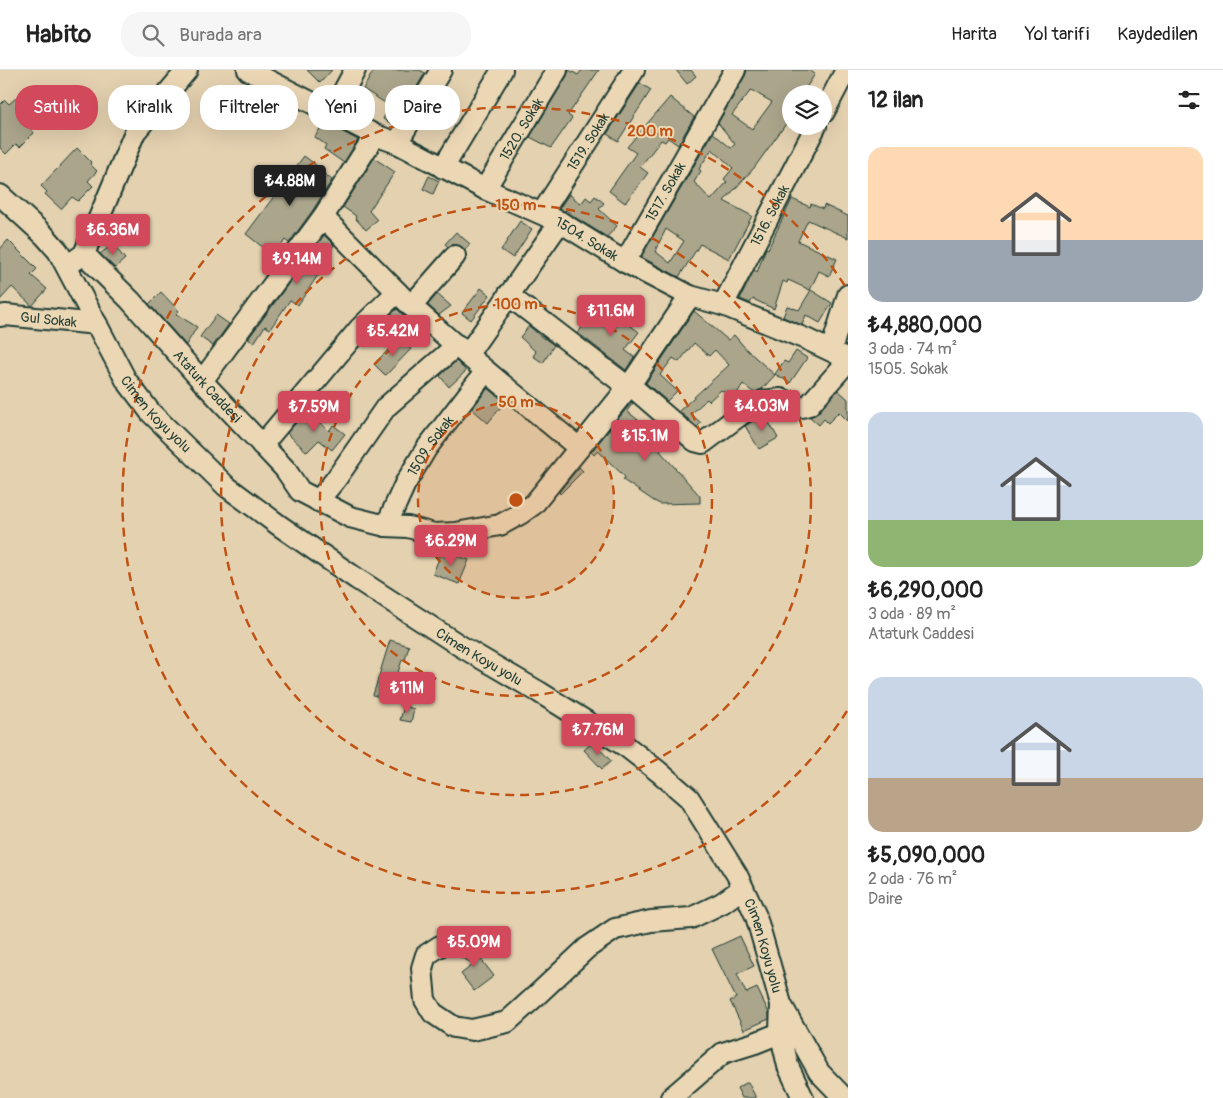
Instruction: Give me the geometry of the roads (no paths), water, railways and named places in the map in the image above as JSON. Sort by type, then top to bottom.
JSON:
[{"type":"street","points":[[0,195],[54,245],[67,266],[84,254],[135,132],[187,70]]},
{"type":"street","name":"1504. Sokak","points":[[248,70],[308,101]]},
{"type":"street","points":[[347,85],[355,70]]},
{"type":"street","points":[[397,144],[440,70]]},
{"type":"street","points":[[443,168],[502,70]]},
{"type":"street","name":"1520. Sokak","points":[[485,189],[557,70]]},
{"type":"street","name":"1519. Sokak","points":[[318,501],[386,407],[462,350],[508,295],[634,70]]},
{"type":"street","name":"1517. Sokak","points":[[625,262],[735,70]]},
{"type":"street","points":[[832,97],[846,70]]},
{"type":"street","name":"1504. Sokak","points":[[365,130],[485,189],[551,218],[625,262],[690,296],[723,305],[806,339],[842,357]]},
{"type":"street","points":[[202,381],[323,217],[375,135]]},
{"type":"street","name":"1516. Sokak","points":[[723,305],[811,135]]},
{"type":"street","points":[[323,217],[404,299],[486,371],[579,448]]},
{"type":"street","name":"Ataturk Caddesi","points":[[84,254],[130,300],[202,381],[285,469],[300,491],[350,517],[386,526],[408,527],[434,534],[456,533],[500,525],[534,504],[629,386],[690,296]]},
{"type":"street","points":[[262,445],[360,328],[404,299],[456,256]]},
{"type":"street","name":"Cimen Koyu yolu","points":[[67,266],[126,380],[151,413],[226,486],[357,580],[462,648],[539,692],[627,747],[689,798],[737,875],[756,916],[781,1004],[780,1031],[788,1066],[803,1098]]},
{"type":"street","points":[[508,295],[629,386],[695,441],[703,443],[747,410],[763,401],[781,399],[802,407],[809,405],[842,357],[848,295]]},
{"type":"street","name":"Gul Sokak","points":[[0,316],[97,324]]},
{"type":"street","name":"1509. Sokak","points":[[386,526],[405,484],[426,449],[486,371]]},
{"type":"street","points":[[440,946],[426,955],[422,968],[425,1000],[433,1013],[454,1027],[472,1030],[507,1022],[587,948],[615,929],[651,921],[692,918],[722,904],[743,888]]},
{"type":"street","points":[[781,1004],[819,1072],[844,1098]]},
{"type":"street","points":[[671,1098],[723,1053],[755,1043],[780,1031]]}]
